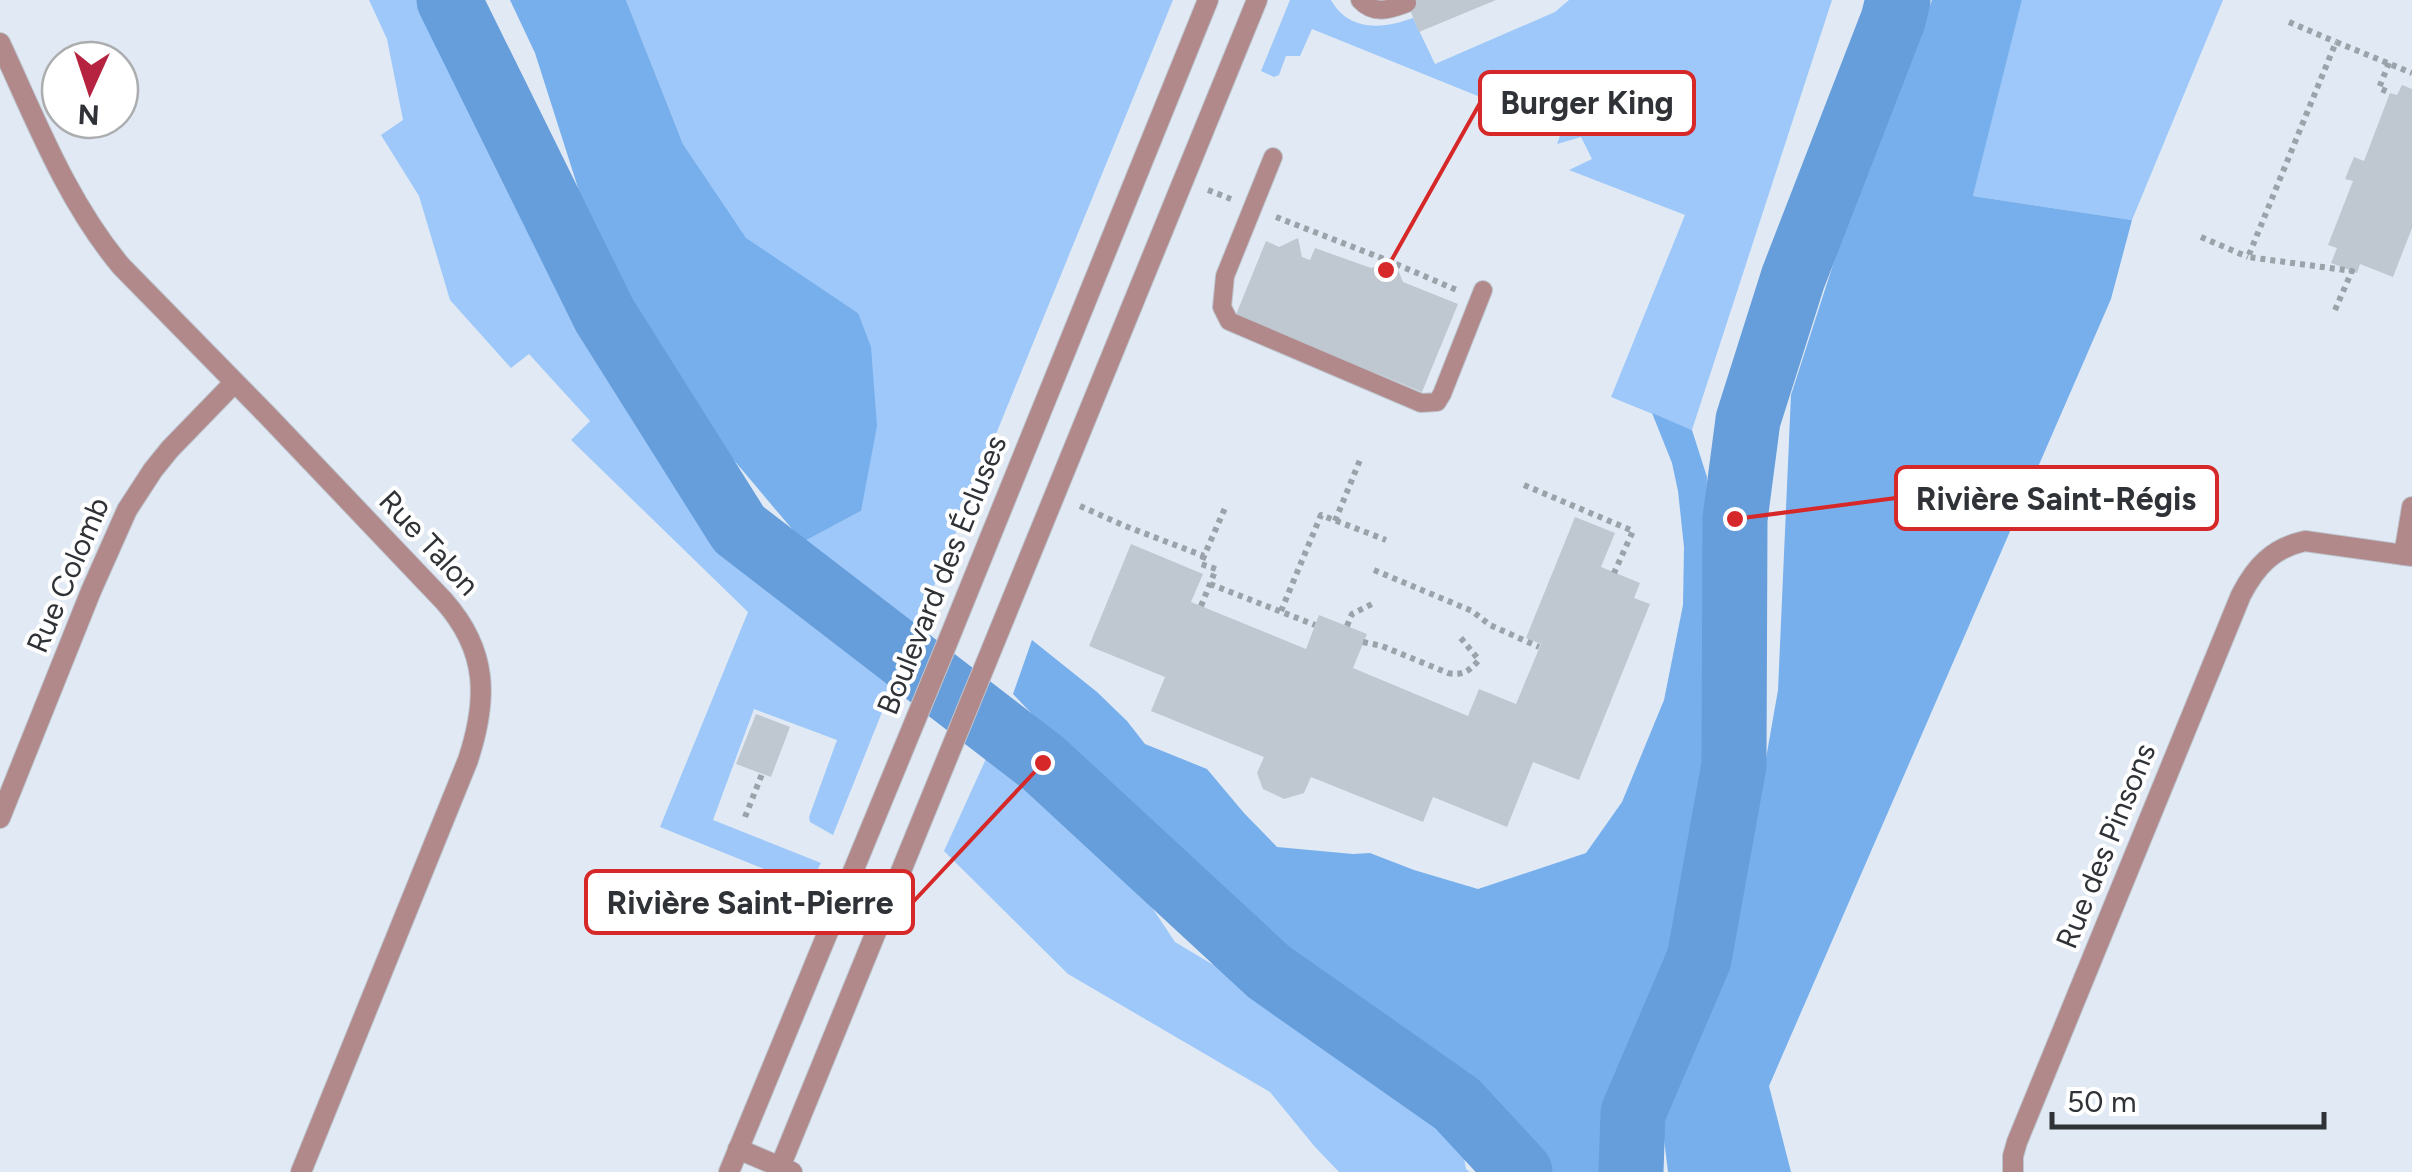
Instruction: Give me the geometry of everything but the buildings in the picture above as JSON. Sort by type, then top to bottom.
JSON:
[{"type":"street","name":"Boulevard des Écluses","points":[[729,1172],[1208,0]]},
{"type":"street","points":[[738,1149],[783,1170],[1257,0]]},
{"type":"street","name":"Rue Talon","points":[[0,43],[66,187],[120,266],[456,615],[472,643],[481,674],[479,724],[468,760],[301,1172]]},
{"type":"street","name":"Rue Colomb","points":[[0,818],[127,510],[170,449],[234,383]]},
{"type":"street","points":[[2408,556],[2412,507]]},
{"type":"street","name":"Rue des Pinsons","points":[[2013,1172],[2017,1142],[2240,594],[2256,569],[2274,552],[2292,544],[2317,541],[2408,556]]},
{"type":"lane","points":[[1360,0],[1369,9],[1382,10],[1407,3]]},
{"type":"lane","points":[[1272,156],[1225,276],[1222,307],[1229,321],[1430,404],[1442,394],[1483,290]]},
{"type":"path","points":[[2288,22],[2412,73]]},
{"type":"path","points":[[2248,257],[2336,42]]},
{"type":"path","points":[[2388,63],[2379,88],[2390,93]]},
{"type":"path","points":[[1266,213],[1459,291]]},
{"type":"path","points":[[2200,237],[2248,257],[2352,271],[2335,310]]},
{"type":"path","points":[[1335,521],[1360,460]]},
{"type":"path","points":[[1524,484],[1633,531],[1614,573]]},
{"type":"path","points":[[1079,505],[1204,556]]},
{"type":"path","points":[[1202,606],[1216,569],[1201,564],[1224,508]]},
{"type":"path","points":[[1281,611],[1321,515],[1386,540]]},
{"type":"path","points":[[1374,570],[1472,611],[1490,625],[1539,648]]},
{"type":"path","points":[[1210,584],[1316,625]]},
{"type":"path","points":[[1347,626],[1352,614],[1376,602]]},
{"type":"path","points":[[1363,642],[1459,675],[1479,660],[1460,637]]},
{"type":"path","points":[[745,817],[762,774]]},
{"type":"shaded area","points":[[369,0],[448,0],[497,102],[554,242],[622,370],[701,490],[789,584],[894,682],[833,835],[810,822],[809,817],[837,740],[754,709],[713,820],[821,863],[811,888],[660,827],[748,612],[571,440],[590,421],[529,354],[511,368],[450,300],[419,196],[381,135],[403,120],[387,39]]},
{"type":"shaded area","points":[[510,0],[626,0],[683,144],[746,238],[858,313],[871,347],[877,426],[861,511],[803,542],[716,439],[643,320],[579,191],[535,53]]},
{"type":"shaded area","points":[[626,0],[1173,0],[912,640],[864,602],[803,542],[861,511],[858,313],[746,239],[683,144]]},
{"type":"shaded area","points":[[1290,0],[1331,0],[1347,18],[1368,25],[1413,18],[1435,64],[1555,12],[1569,0],[1832,0],[1692,430],[1611,397],[1685,215],[1569,170],[1592,159],[1581,137],[1557,144],[1562,130],[1312,29],[1300,56],[1286,56],[1279,75],[1274,77],[1261,71]]},
{"type":"shaded area","points":[[1932,0],[2022,0],[1973,196],[2132,220],[2111,299],[1769,1086],[1791,1172],[1668,1172],[1661,1114],[1731,958],[1778,690],[1791,395],[1839,246]]},
{"type":"shaded area","points":[[2022,0],[2223,0],[2132,220],[1973,196]]},
{"type":"shaded area","points":[[1652,413],[1692,430],[1707,477],[1703,625],[1706,755],[1695,881],[1671,955],[1614,1093],[1601,1172],[1533,1172],[1437,1069],[1385,1029],[1310,985],[1013,694],[1032,640],[1097,692],[1145,744],[1207,769],[1277,847],[1370,853],[1478,889],[1586,853],[1622,802],[1664,700],[1683,605],[1684,547],[1678,491],[1672,463]]},
{"type":"shaded area","points":[[990,750],[1085,821],[1125,867],[1175,942],[1344,1043],[1389,1083],[1413,1090],[1440,1106],[1458,1124],[1466,1169],[1470,1172],[1339,1172],[1270,1092],[1068,974],[944,851]]},
{"type":"waterway","points":[[449,0],[605,316],[739,529],[1043,763],[1269,972],[1457,1104],[1520,1172]]},
{"type":"waterway","points":[[1631,1172],[1633,1113],[1699,959],[1734,765],[1735,519],[1748,420],[1793,278],[1898,0]]},
{"type":"place","name":"Burger King","points":[[1386,270]]},
{"type":"place","name":"Rivière Saint-Régis","points":[[1735,519]]},
{"type":"place","name":"Rivière Saint-Pierre","points":[[1043,763]]}]
